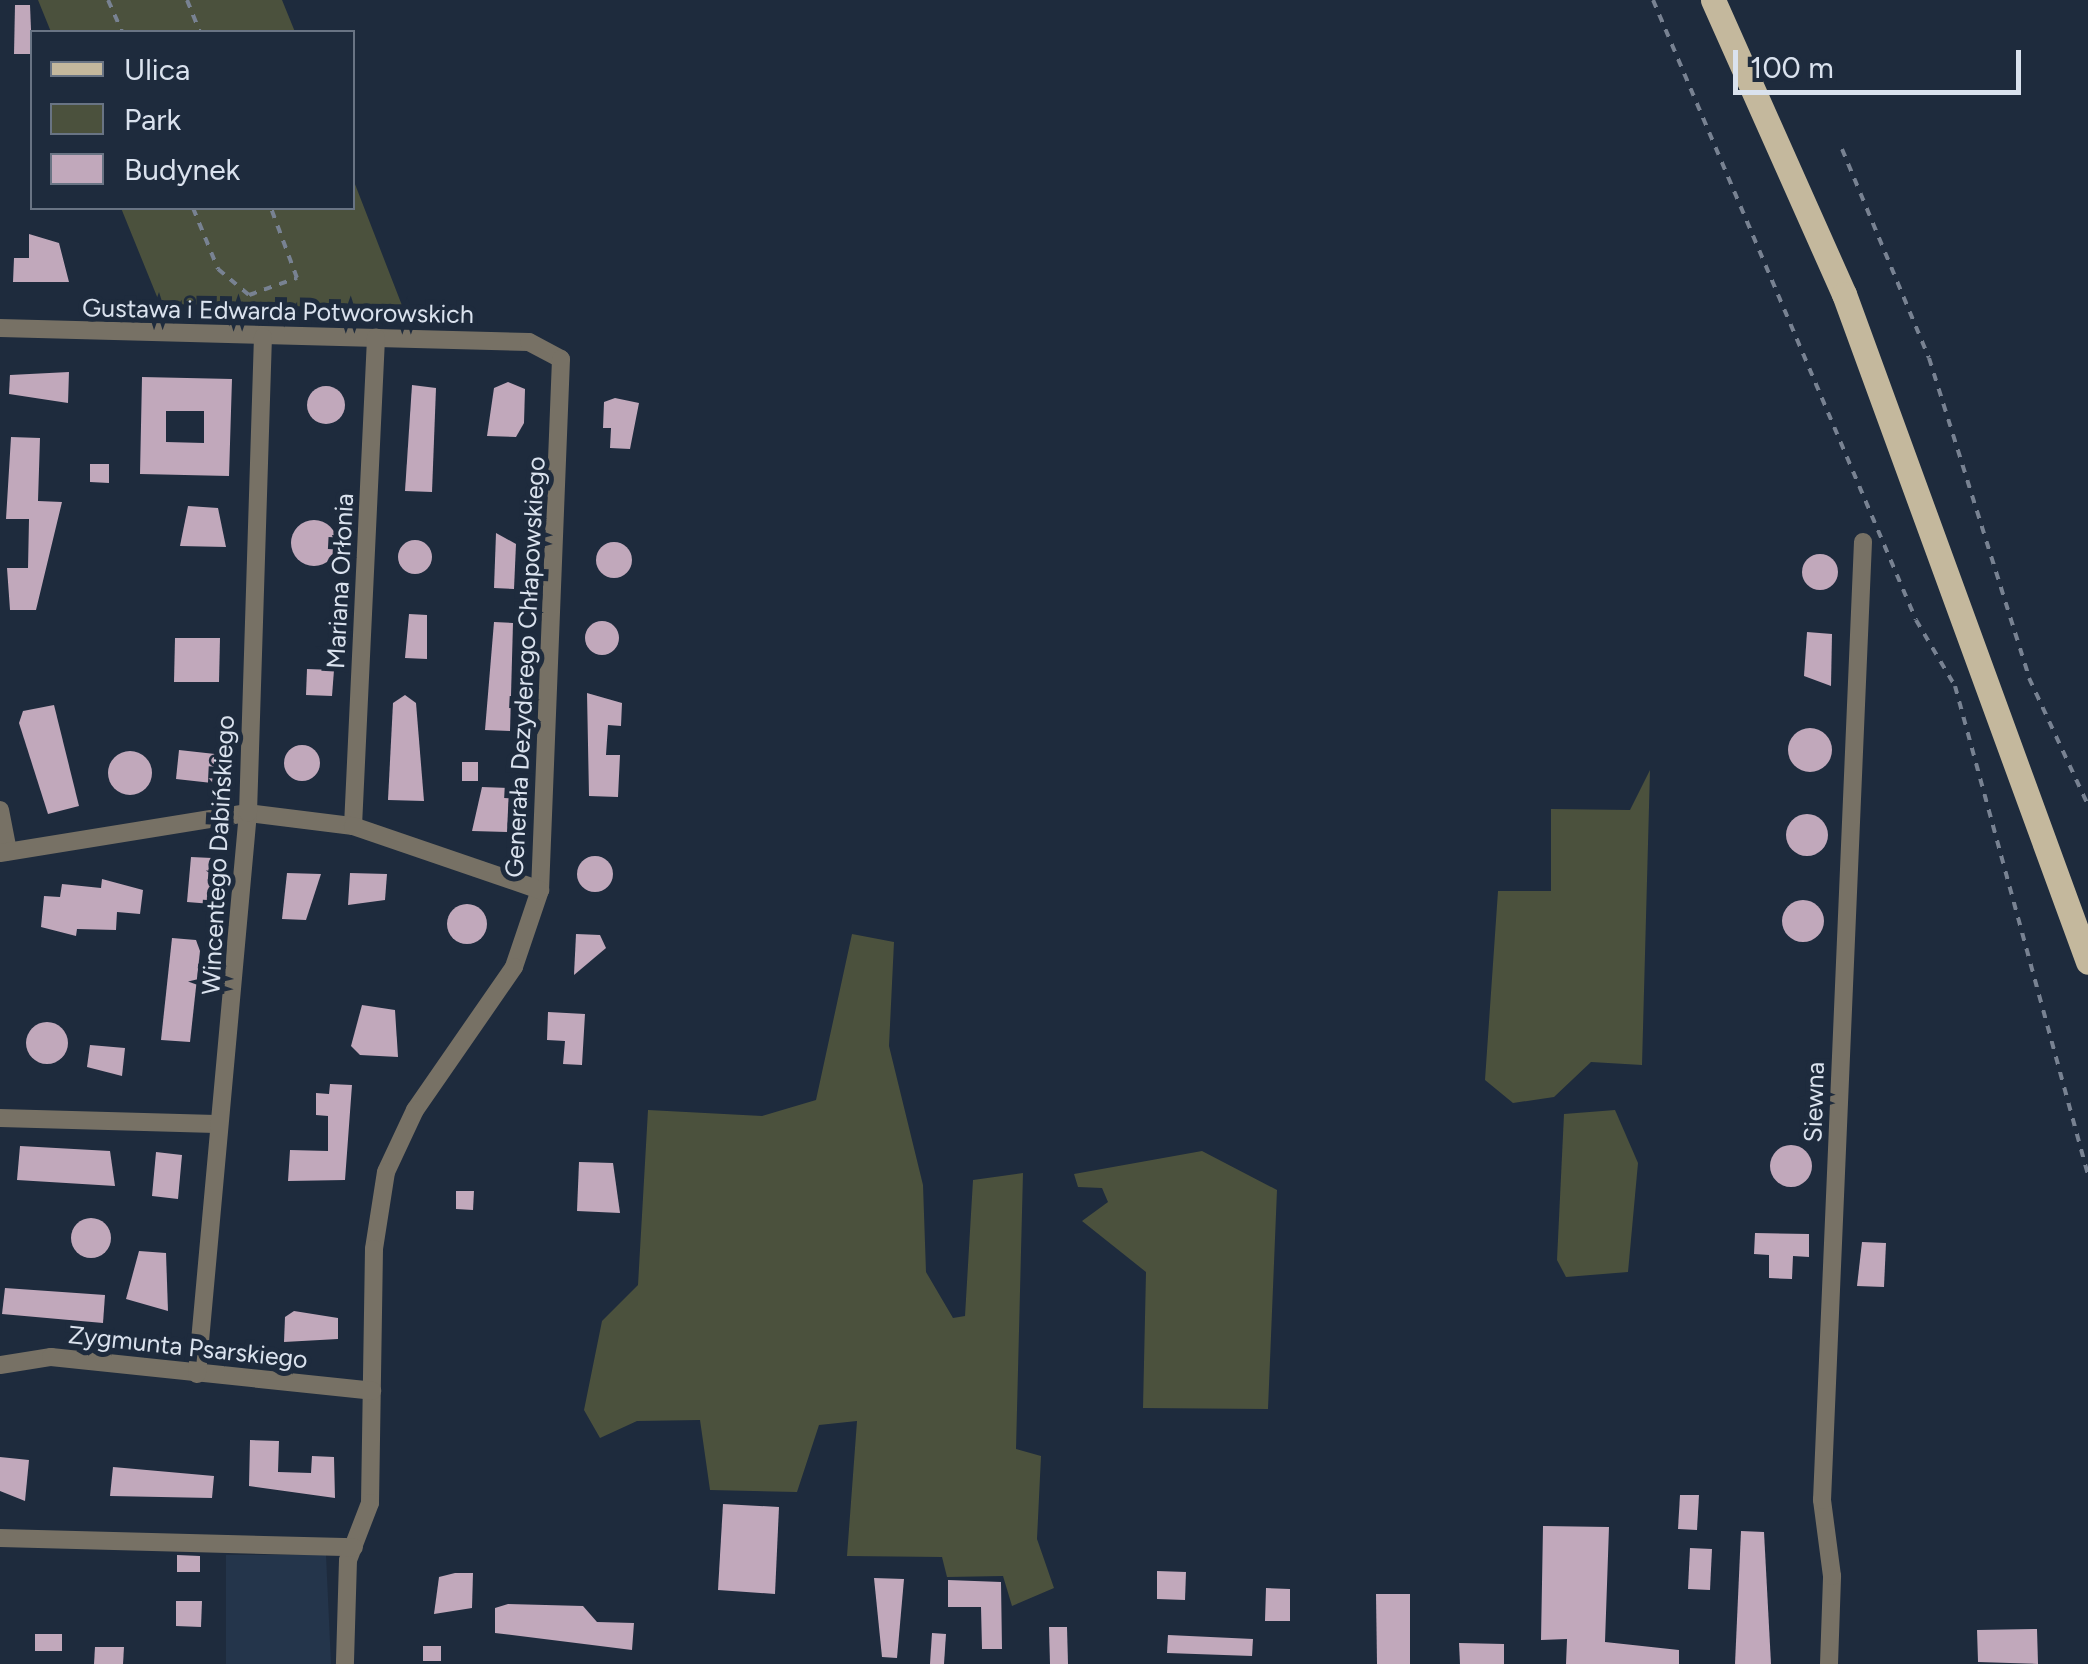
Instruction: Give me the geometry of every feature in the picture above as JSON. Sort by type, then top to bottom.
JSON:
[{"type":"main road","points":[[1714,0],[1844,294],[2088,962]]},
{"type":"street","name":"Gustawa i Edwarda Potworowskich","points":[[0,328],[376,338],[553,349]]},
{"type":"street","name":"Wincentego Dabińskiego","points":[[197,1374],[216,1124],[248,813],[264,337]]},
{"type":"street","name":"Mariana Orłonia","points":[[353,826],[376,338]]},
{"type":"street","name":"Generała Dezyderego Chłapowskiego","points":[[346,1664],[354,1546],[370,1504],[372,1391],[386,1172],[415,1110],[514,967],[540,890],[564,375],[553,349]]},
{"type":"street","name":"Siewna","points":[[1828,1664],[1832,1576],[1822,1500],[1862,542]]},
{"type":"street","points":[[0,810],[4,852],[248,813],[353,826],[540,890]]},
{"type":"street","points":[[0,1118],[216,1124]]},
{"type":"street","name":"Zygmunta Psarskiego","points":[[0,1365],[51,1357],[372,1391]]},
{"type":"street","points":[[0,1538],[354,1546]]},
{"type":"path","points":[[108,0],[121,30]]},
{"type":"path","points":[[187,0],[199,30]]},
{"type":"path","points":[[1653,0],[1916,620],[1955,686],[2088,1175]]},
{"type":"path","points":[[1842,150],[1935,375],[2029,678],[2088,804]]},
{"type":"path","points":[[193,210],[218,269],[249,295],[297,278],[272,210]]},
{"type":"shaded area","points":[[226,1555],[326,1555],[331,1664],[226,1664]]},
{"type":"green space","points":[[38,0],[282,0],[294,30],[50,30]]},
{"type":"green space","points":[[355,184],[403,308],[160,304],[122,210],[355,210]]},
{"type":"green space","points":[[1650,770],[1642,1065],[1591,1062],[1554,1097],[1513,1103],[1485,1080],[1498,891],[1551,891],[1551,809],[1630,810]]},
{"type":"green space","points":[[852,934],[894,942],[889,1046],[923,1185],[926,1272],[953,1318],[965,1316],[973,1180],[1023,1173],[1016,1449],[1041,1456],[1037,1539],[1054,1588],[1012,1606],[1003,1576],[947,1577],[942,1557],[847,1556],[857,1421],[819,1425],[797,1492],[710,1490],[700,1420],[637,1421],[600,1438],[584,1410],[602,1321],[638,1285],[648,1110],[762,1116],[816,1100]]},
{"type":"green space","points":[[1615,1110],[1638,1163],[1628,1272],[1566,1277],[1557,1260],[1564,1114]]},
{"type":"green space","points":[[1202,1151],[1277,1190],[1268,1409],[1143,1408],[1146,1272],[1082,1221],[1108,1202],[1102,1188],[1078,1187],[1074,1174]]},
{"type":"building","points":[[15,5],[30,5],[30,54],[14,54]]},
{"type":"building","points":[[29,234],[59,243],[69,282],[13,282],[14,258],[29,258]]},
{"type":"building","points":[[69,372],[68,403],[9,394],[10,375]]},
{"type":"building","points":[[142,377],[232,379],[229,476],[140,474]],"holes":[[[166,411],[204,411],[204,443],[166,442]]]},
{"type":"building","points":[[508,382],[525,389],[524,423],[516,437],[487,436],[494,388]]},
{"type":"building","points":[[412,385],[436,388],[432,492],[405,491]]},
{"type":"building","points":[[326,386],[340,391],[345,405],[340,419],[326,424],[312,419],[307,405],[312,391]]},
{"type":"building","points":[[615,398],[639,403],[630,449],[610,448],[611,428],[603,428],[604,402]]},
{"type":"building","points":[[11,437],[40,438],[38,501],[62,502],[36,610],[10,610],[7,568],[28,568],[29,519],[6,519]]},
{"type":"building","points":[[90,464],[109,464],[109,483],[90,482]]},
{"type":"building","points":[[188,506],[218,508],[226,547],[180,546]]},
{"type":"building","points":[[314,520],[330,527],[337,543],[330,559],[314,566],[298,559],[291,543],[298,527]]},
{"type":"building","points":[[496,533],[516,544],[514,589],[494,588]]},
{"type":"building","points":[[415,540],[427,545],[432,557],[427,569],[415,574],[403,569],[398,557],[403,545]]},
{"type":"building","points":[[614,542],[627,547],[632,560],[627,573],[614,578],[601,573],[596,560],[601,547]]},
{"type":"building","points":[[1820,554],[1833,559],[1838,572],[1833,585],[1820,590],[1807,585],[1802,572],[1807,559]]},
{"type":"building","points":[[409,614],[427,615],[427,659],[405,658]]},
{"type":"building","points":[[602,621],[614,626],[619,638],[614,650],[602,655],[590,650],[585,638],[590,626]]},
{"type":"building","points":[[494,622],[513,623],[510,731],[485,730]]},
{"type":"building","points":[[1807,632],[1832,634],[1831,686],[1804,676]]},
{"type":"building","points":[[175,638],[220,638],[219,682],[174,682]]},
{"type":"building","points":[[307,669],[334,670],[332,696],[306,695]]},
{"type":"building","points":[[587,693],[622,703],[621,726],[608,725],[606,755],[620,755],[618,797],[589,796]]},
{"type":"building","points":[[405,695],[416,703],[424,801],[388,800],[393,703]]},
{"type":"building","points":[[54,705],[79,806],[48,814],[19,723],[23,711]]},
{"type":"building","points":[[1810,728],[1826,734],[1832,750],[1826,766],[1810,772],[1794,766],[1788,750],[1794,734]]},
{"type":"building","points":[[302,745],[314,751],[320,763],[314,775],[302,781],[290,775],[284,763],[290,751]]},
{"type":"building","points":[[179,750],[215,754],[212,783],[176,779]]},
{"type":"building","points":[[130,751],[145,758],[152,773],[145,788],[130,795],[115,788],[108,773],[115,758]]},
{"type":"building","points":[[462,762],[478,762],[478,781],[462,781]]},
{"type":"building","points":[[482,787],[509,788],[507,832],[472,831]]},
{"type":"building","points":[[1807,814],[1822,820],[1828,835],[1822,850],[1807,856],[1792,850],[1786,835],[1792,820]]},
{"type":"building","points":[[595,856],[608,861],[613,874],[608,887],[595,892],[582,887],[577,874],[582,861]]},
{"type":"building","points":[[191,857],[212,858],[212,904],[187,902]]},
{"type":"building","points":[[287,873],[321,874],[306,920],[282,919]]},
{"type":"building","points":[[350,873],[387,874],[385,900],[348,905]]},
{"type":"building","points":[[102,879],[143,890],[140,914],[117,912],[116,930],[77,929],[76,936],[41,927],[44,896],[60,897],[62,884],[101,888]]},
{"type":"building","points":[[1803,900],[1818,906],[1824,921],[1818,936],[1803,942],[1788,936],[1782,921],[1788,906]]},
{"type":"building","points":[[467,904],[481,910],[487,924],[481,938],[467,944],[453,938],[447,924],[453,910]]},
{"type":"building","points":[[576,934],[600,935],[606,948],[574,975]]},
{"type":"building","points":[[172,938],[196,940],[200,951],[190,1042],[161,1040]]},
{"type":"building","points":[[362,1005],[395,1010],[398,1057],[360,1055],[351,1046]]},
{"type":"building","points":[[548,1012],[585,1014],[582,1065],[563,1064],[565,1041],[547,1040]]},
{"type":"building","points":[[47,1022],[62,1028],[68,1043],[62,1058],[47,1064],[32,1058],[26,1043],[32,1028]]},
{"type":"building","points":[[90,1045],[125,1048],[122,1076],[87,1067]]},
{"type":"building","points":[[330,1084],[352,1085],[345,1180],[288,1181],[290,1150],[328,1151],[328,1116],[316,1115],[316,1093],[329,1094]]},
{"type":"building","points":[[1791,1145],[1806,1151],[1812,1166],[1806,1181],[1791,1187],[1776,1181],[1770,1166],[1776,1151]]},
{"type":"building","points":[[20,1146],[110,1151],[115,1186],[17,1180]]},
{"type":"building","points":[[156,1152],[182,1155],[178,1199],[152,1196]]},
{"type":"building","points":[[579,1162],[613,1163],[620,1213],[577,1211]]},
{"type":"building","points":[[456,1191],[474,1191],[473,1210],[456,1209]]},
{"type":"building","points":[[91,1218],[105,1224],[111,1238],[105,1252],[91,1258],[77,1252],[71,1238],[77,1224]]},
{"type":"building","points":[[1755,1233],[1809,1234],[1809,1257],[1793,1256],[1792,1279],[1769,1278],[1769,1255],[1754,1254]]},
{"type":"building","points":[[1862,1242],[1886,1243],[1884,1287],[1857,1286]]},
{"type":"building","points":[[139,1251],[166,1253],[168,1311],[126,1299]]},
{"type":"building","points":[[5,1288],[105,1295],[103,1323],[2,1314]]},
{"type":"building","points":[[294,1311],[338,1318],[338,1339],[284,1342],[285,1317]]},
{"type":"building","points":[[250,1440],[279,1441],[278,1472],[311,1473],[312,1456],[334,1457],[335,1498],[249,1486]]},
{"type":"building","points":[[0,1457],[29,1460],[25,1501],[0,1491]]},
{"type":"building","points":[[113,1467],[214,1476],[212,1498],[110,1496]]},
{"type":"building","points":[[1680,1495],[1699,1495],[1697,1530],[1678,1529]]},
{"type":"building","points":[[723,1504],[779,1507],[775,1594],[718,1590]]},
{"type":"building","points":[[1543,1526],[1609,1527],[1605,1642],[1679,1650],[1679,1664],[1566,1664],[1567,1639],[1541,1640]]},
{"type":"building","points":[[1741,1531],[1764,1532],[1771,1664],[1735,1664]]},
{"type":"building","points":[[1690,1548],[1712,1549],[1710,1590],[1688,1589]]},
{"type":"building","points":[[177,1555],[200,1556],[200,1572],[177,1572]]},
{"type":"building","points":[[1157,1571],[1186,1572],[1185,1600],[1157,1599]]},
{"type":"building","points":[[473,1573],[472,1608],[434,1614],[439,1577]]},
{"type":"building","points":[[874,1578],[904,1579],[897,1658],[882,1657]]},
{"type":"building","points":[[948,1580],[1001,1582],[1002,1649],[982,1649],[981,1607],[948,1607]]},
{"type":"building","points":[[1266,1588],[1290,1589],[1290,1621],[1265,1621]]},
{"type":"building","points":[[1376,1594],[1410,1594],[1410,1664],[1377,1664]]},
{"type":"building","points":[[176,1601],[202,1601],[201,1627],[176,1626]]},
{"type":"building","points":[[508,1604],[583,1606],[597,1622],[634,1623],[632,1650],[495,1633],[495,1608]]},
{"type":"building","points":[[1049,1627],[1067,1627],[1068,1664],[1050,1664]]},
{"type":"building","points":[[2037,1629],[2038,1664],[1978,1662],[1977,1630]]},
{"type":"building","points":[[932,1633],[946,1634],[944,1664],[930,1664]]},
{"type":"building","points":[[35,1634],[62,1634],[62,1651],[35,1651]]},
{"type":"building","points":[[1168,1635],[1253,1639],[1252,1656],[1167,1653]]},
{"type":"building","points":[[1459,1643],[1504,1644],[1504,1664],[1460,1664]]},
{"type":"building","points":[[423,1646],[441,1646],[441,1661],[423,1661]]},
{"type":"building","points":[[95,1647],[124,1647],[123,1664],[94,1664]]}]
